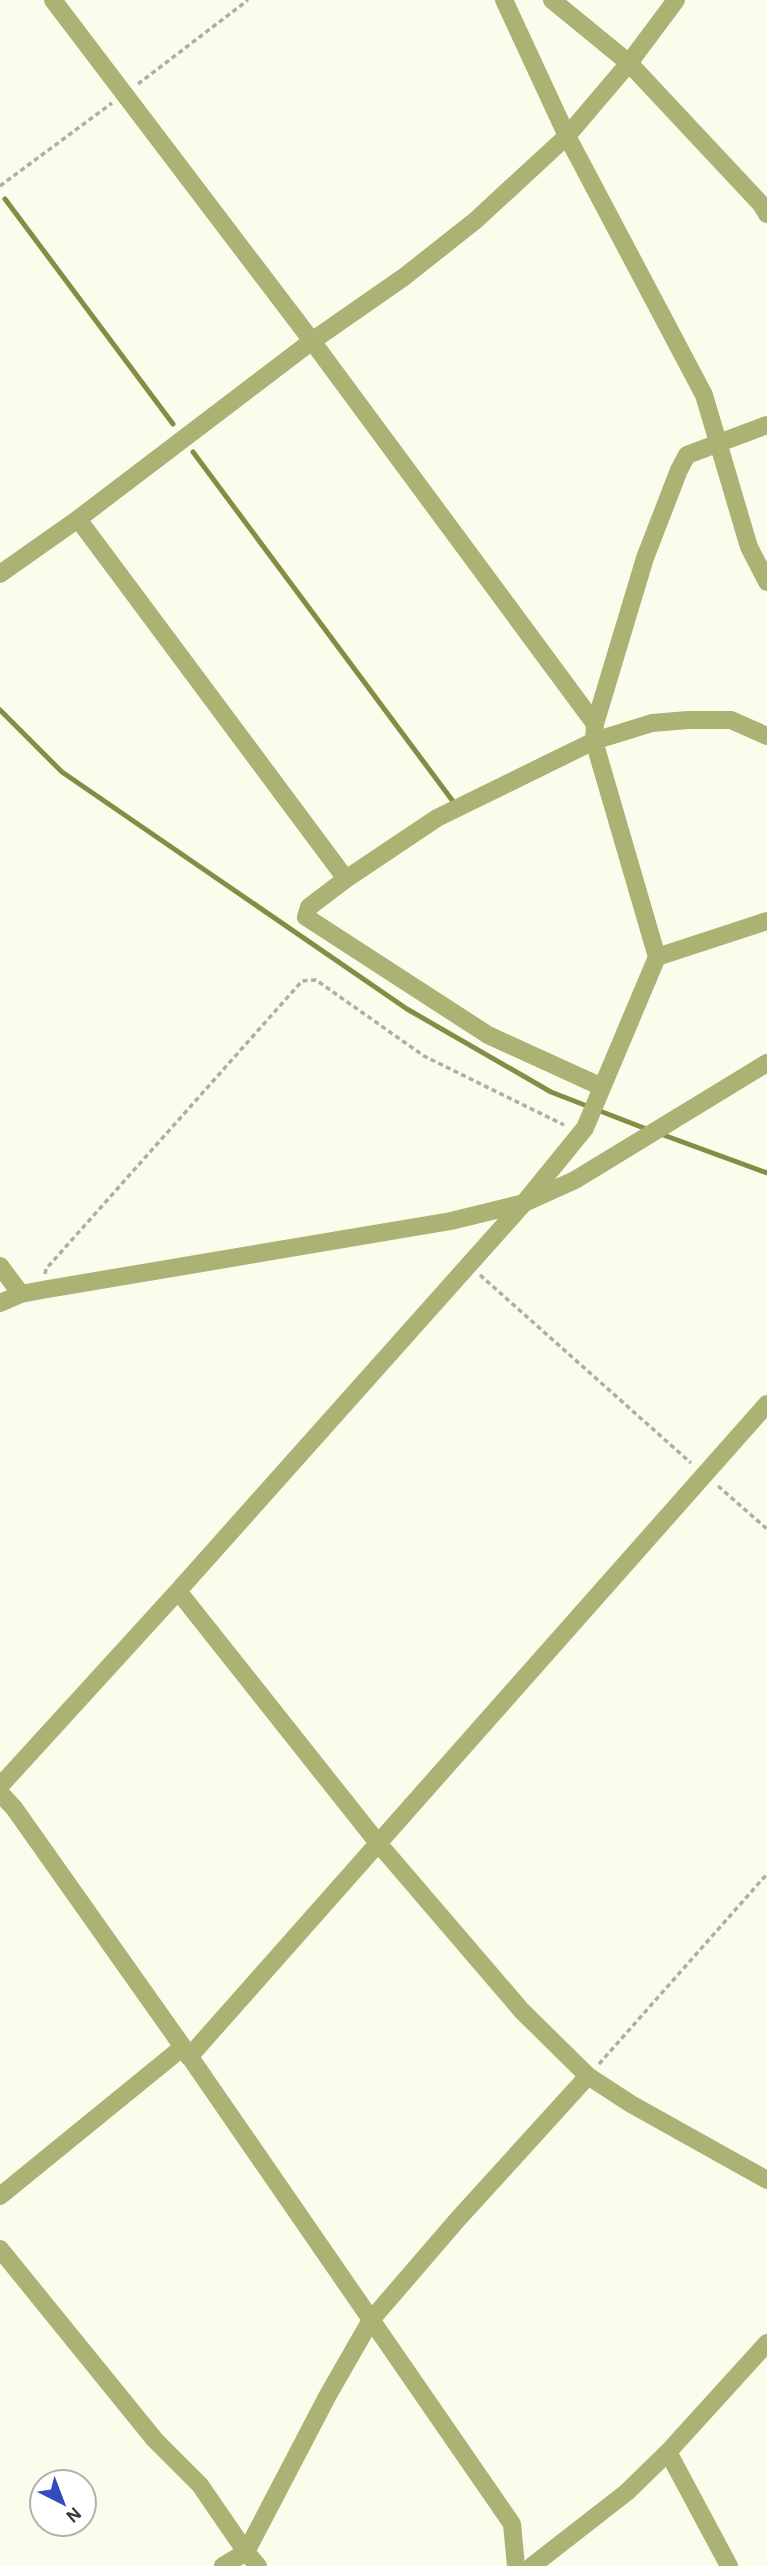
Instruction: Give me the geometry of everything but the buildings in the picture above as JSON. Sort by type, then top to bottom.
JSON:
[{"type":"street","points":[[0,1786],[524,1203],[583,1130],[657,957],[595,732],[312,341],[53,0]]},
{"type":"street","points":[[504,0],[567,136],[704,395],[749,547],[767,582]]},
{"type":"street","points":[[552,0],[629,63],[761,204],[767,214]]},
{"type":"street","points":[[0,574],[78,519],[312,341],[404,277],[476,220],[567,136],[629,63],[676,0]]},
{"type":"street","points":[[595,732],[645,558],[679,470],[687,456],[767,425]]},
{"type":"street","points":[[78,519],[346,878]]},
{"type":"street","points":[[602,1087],[488,1035],[306,917],[309,908],[346,878],[438,818],[595,732],[652,723],[731,720],[767,736]]},
{"type":"street","points":[[657,957],[767,921]]},
{"type":"street","points":[[0,1303],[21,1294],[451,1221],[524,1203],[575,1180],[767,1063]]},
{"type":"street","points":[[0,1266],[21,1294]]},
{"type":"street","points":[[0,2196],[186,2052],[378,1843],[767,1404]]},
{"type":"street","points":[[178,1591],[378,1843],[522,2011],[588,2076],[631,2104],[767,2180]]},
{"type":"street","points":[[0,1793],[14,1808],[186,2052],[512,2524],[516,2566]]},
{"type":"street","points":[[223,2566],[246,2552],[328,2395],[371,2320],[458,2219],[588,2076]]},
{"type":"street","points":[[0,2249],[155,2440],[200,2485],[258,2566]]},
{"type":"street","points":[[532,2566],[627,2491],[668,2452],[767,2343]]},
{"type":"street","points":[[668,2452],[729,2566]]},
{"type":"path","points":[[42,1290],[46,1269],[302,981],[316,980],[424,1056],[583,1130]]},
{"type":"path","points":[[468,1265],[767,1530]]},
{"type":"path","points":[[588,2076],[767,1874]]},
{"type":"waterway","points":[[5,199],[173,424]]},
{"type":"waterway","points":[[193,452],[452,800]]},
{"type":"waterway","points":[[0,710],[62,772],[407,1009],[551,1092],[649,1130]]},
{"type":"waterway","points":[[658,1133],[767,1173]]}]
